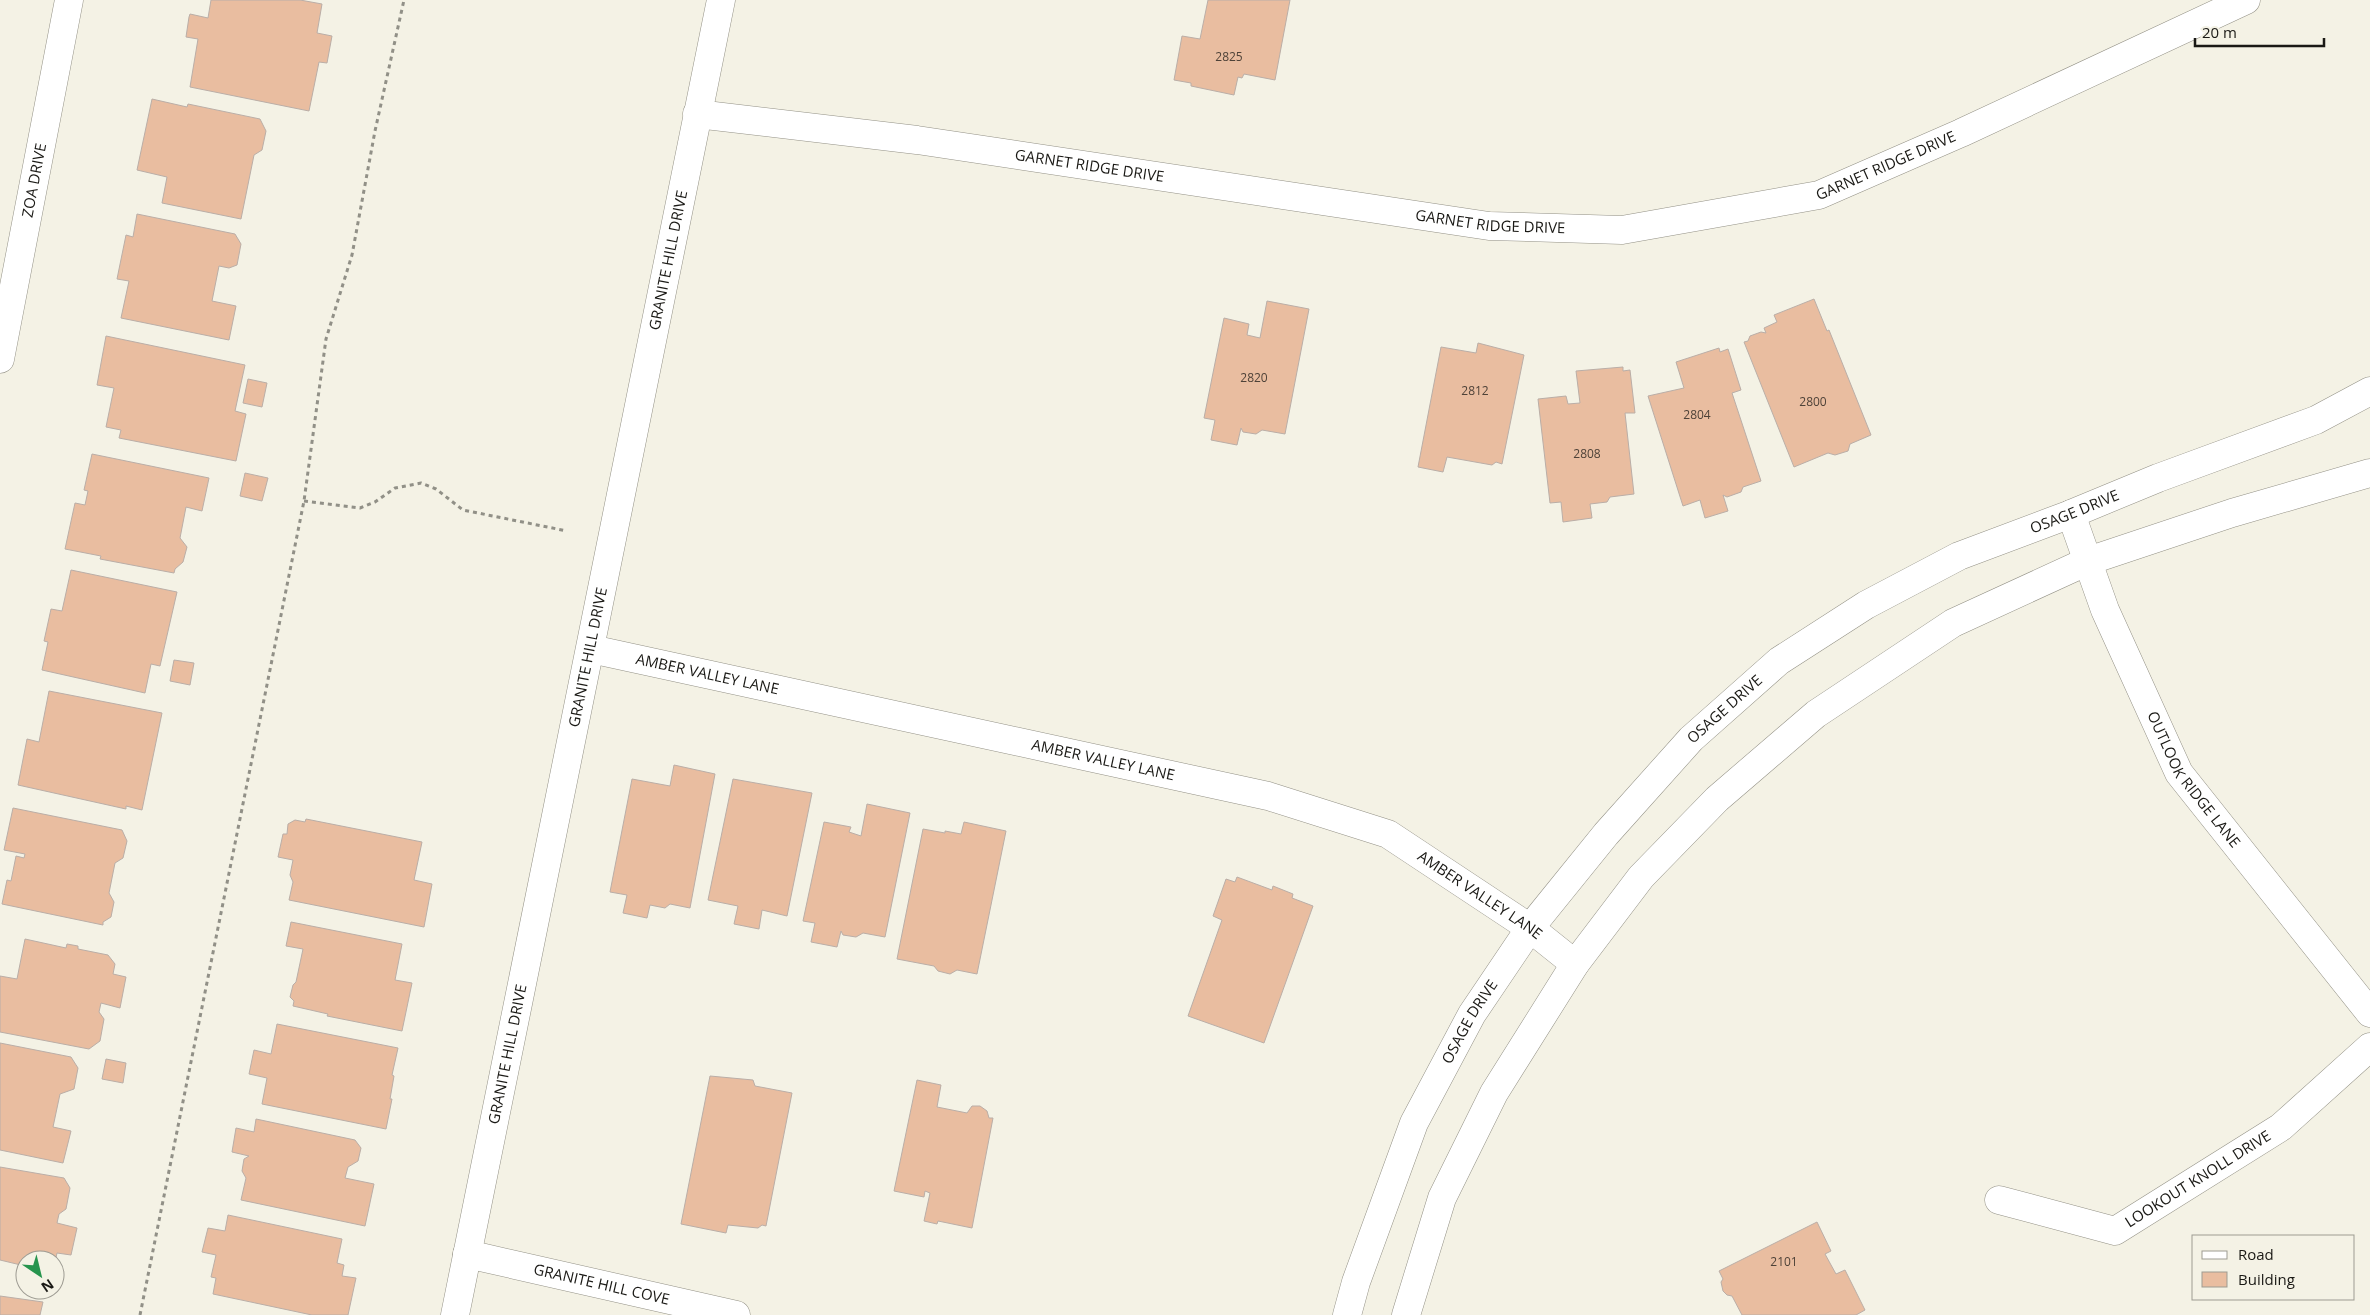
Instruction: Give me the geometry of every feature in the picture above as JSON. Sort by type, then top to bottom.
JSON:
[{"type":"street","name":"ZOA DRIVE","points":[[0,359],[69,0]]},
{"type":"street","name":"GRANITE HILL DRIVE","points":[[455,1315],[591,649],[697,114],[722,0]]},
{"type":"street","name":"GARNET RIDGE DRIVE","points":[[697,114],[917,140],[1489,226],[1622,230],[1819,195],[1961,133],[2246,0]]},
{"type":"street","name":"OSAGE DRIVE","points":[[1347,1315],[1356,1282],[1414,1123],[1472,1014],[1530,928],[1606,834],[1691,738],[1779,661],[1866,605],[1960,556],[2071,514],[2158,478],[2316,420],[2370,391]]},
{"type":"street","points":[[1406,1315],[1442,1198],[1494,1093],[1575,964],[1641,877],[1717,799],[1816,714],[1953,623],[2088,561],[2232,513],[2370,473]]},
{"type":"street","name":"OUTLOOK RIDGE LANE","points":[[2071,514],[2105,610],[2179,773],[2370,1013]]},
{"type":"street","name":"AMBER VALLEY LANE","points":[[591,649],[1268,796],[1388,834],[1530,928],[1575,964]]},
{"type":"street","name":"LOOKOUT KNOLL DRIVE","points":[[1999,1200],[2115,1231],[2281,1127],[2370,1047]]},
{"type":"street","name":"GRANITE HILL COVE","points":[[467,1254],[736,1315]]},
{"type":"path","points":[[140,1315],[304,501],[326,339],[352,255],[375,130],[404,0]]},
{"type":"path","points":[[304,501],[360,508],[376,502],[395,488],[421,483],[436,489],[463,510],[567,531]]},
{"type":"building","points":[[211,0],[300,0],[322,4],[317,33],[332,36],[327,63],[319,62],[309,111],[190,87],[198,39],[186,37],[189,17],[190,14],[208,18]]},
{"type":"building","points":[[1208,0],[1290,0],[1275,80],[1244,74],[1242,78],[1238,77],[1234,95],[1191,86],[1191,83],[1174,80],[1182,36],[1200,39]]},
{"type":"building","points":[[152,99],[187,107],[188,104],[260,119],[266,131],[262,150],[254,155],[241,219],[162,203],[167,177],[137,170]]},
{"type":"building","points":[[137,214],[235,234],[241,244],[237,265],[229,268],[219,266],[212,301],[236,306],[229,340],[121,318],[129,281],[117,279],[126,235],[133,237]]},
{"type":"building","points":[[1814,299],[1827,331],[1829,330],[1871,435],[1850,444],[1848,451],[1835,455],[1828,453],[1794,467],[1744,342],[1748,341],[1750,336],[1761,332],[1766,333],[1764,328],[1777,322],[1774,315]]},
{"type":"building","points":[[1267,301],[1309,309],[1285,434],[1262,430],[1256,434],[1243,432],[1241,428],[1237,445],[1211,440],[1215,420],[1204,418],[1224,318],[1249,324],[1247,335],[1260,338]]},
{"type":"building","points":[[106,336],[245,365],[235,411],[246,414],[236,461],[119,438],[121,430],[106,427],[114,388],[97,385]]},
{"type":"building","points":[[1478,343],[1524,355],[1502,464],[1496,462],[1492,465],[1447,457],[1443,472],[1418,467],[1441,347],[1476,353]]},
{"type":"building","points":[[1719,348],[1720,352],[1728,349],[1741,390],[1732,393],[1761,481],[1743,487],[1741,492],[1727,497],[1723,495],[1728,511],[1705,518],[1700,500],[1683,506],[1648,396],[1684,388],[1676,362]]},
{"type":"building","points":[[1623,367],[1623,371],[1630,370],[1635,413],[1625,413],[1634,494],[1610,497],[1607,502],[1590,504],[1592,518],[1563,522],[1561,502],[1550,503],[1538,399],[1566,396],[1568,404],[1580,403],[1576,371]]},
{"type":"building","points":[[248,379],[267,383],[262,407],[243,403]]},
{"type":"building","points":[[92,454],[209,478],[202,511],[186,507],[180,538],[187,547],[183,562],[175,569],[174,573],[100,559],[101,556],[65,549],[75,503],[85,505],[88,491],[84,490]]},
{"type":"building","points":[[245,473],[268,478],[262,501],[240,496]]},
{"type":"building","points":[[71,570],[177,592],[160,666],[151,664],[145,693],[42,670],[48,642],[44,641],[51,609],[62,611]]},
{"type":"building","points":[[174,660],[194,663],[190,685],[170,681]]},
{"type":"building","points":[[49,691],[162,713],[142,810],[126,806],[126,809],[18,785],[27,739],[39,742]]},
{"type":"building","points":[[674,765],[715,774],[690,908],[670,904],[665,908],[650,905],[647,918],[623,913],[627,895],[610,892],[632,779],[670,786]]},
{"type":"building","points":[[733,779],[812,793],[787,916],[762,910],[759,929],[734,924],[738,906],[708,900]]},
{"type":"building","points":[[867,804],[910,813],[885,937],[863,933],[856,937],[843,935],[841,931],[837,947],[811,942],[815,923],[803,921],[824,822],[851,827],[849,832],[861,836]]},
{"type":"building","points":[[13,808],[122,830],[127,841],[123,858],[115,863],[109,893],[114,902],[111,917],[103,922],[103,925],[2,904],[7,880],[11,881],[16,856],[24,858],[25,854],[4,850]]},
{"type":"building","points":[[306,819],[422,842],[414,880],[432,884],[424,927],[289,900],[293,882],[290,875],[293,860],[278,857],[283,834],[287,834],[288,824],[295,820],[305,822]]},
{"type":"building","points":[[964,822],[1006,831],[977,974],[957,970],[950,974],[938,971],[934,966],[897,959],[923,829],[961,834]]},
{"type":"building","points":[[1237,877],[1272,890],[1273,886],[1293,894],[1292,898],[1313,906],[1264,1043],[1188,1016],[1222,920],[1213,916],[1226,879],[1235,882]]},
{"type":"building","points":[[291,922],[402,944],[395,980],[412,983],[402,1031],[327,1016],[328,1014],[293,1006],[294,1001],[290,997],[293,985],[296,982],[303,949],[286,946]]},
{"type":"building","points":[[25,939],[66,948],[67,944],[78,946],[78,949],[108,955],[115,964],[113,974],[126,977],[120,1008],[101,1003],[99,1012],[104,1019],[100,1041],[89,1049],[0,1032],[0,976],[17,979]]},
{"type":"building","points":[[277,1024],[398,1048],[392,1075],[394,1076],[390,1099],[392,1099],[386,1129],[262,1104],[267,1078],[249,1074],[254,1050],[271,1054]]},
{"type":"building","points":[[0,1043],[71,1057],[78,1068],[74,1089],[60,1094],[53,1127],[71,1131],[63,1163],[0,1150]]},
{"type":"building","points":[[106,1059],[126,1063],[123,1083],[102,1079]]},
{"type":"building","points":[[710,1076],[753,1080],[755,1086],[792,1093],[766,1226],[762,1225],[758,1228],[728,1225],[726,1233],[681,1224]]},
{"type":"building","points":[[917,1080],[941,1085],[937,1107],[967,1113],[972,1106],[980,1106],[987,1111],[989,1118],[993,1118],[972,1228],[938,1221],[937,1224],[924,1221],[930,1193],[925,1191],[924,1197],[894,1191]]},
{"type":"building","points":[[256,1119],[355,1140],[361,1148],[358,1161],[348,1167],[345,1178],[374,1184],[365,1226],[241,1200],[246,1178],[242,1171],[244,1159],[249,1156],[232,1152],[236,1128],[254,1132]]},
{"type":"building","points":[[0,1167],[64,1178],[70,1188],[66,1209],[59,1214],[57,1223],[77,1228],[71,1255],[65,1254],[65,1250],[15,1250],[15,1264],[0,1260]]},
{"type":"building","points":[[228,1215],[342,1239],[337,1263],[344,1265],[342,1276],[356,1278],[348,1315],[312,1315],[213,1294],[216,1278],[211,1277],[216,1255],[202,1252],[208,1228],[225,1231]]},
{"type":"building","points":[[1817,1222],[1831,1251],[1825,1254],[1836,1274],[1845,1270],[1865,1310],[1856,1315],[1742,1315],[1732,1296],[1727,1295],[1723,1291],[1721,1282],[1723,1279],[1719,1271]]},
{"type":"building","points":[[0,1296],[15,1298],[15,1300],[43,1302],[40,1315],[0,1315]]}]
